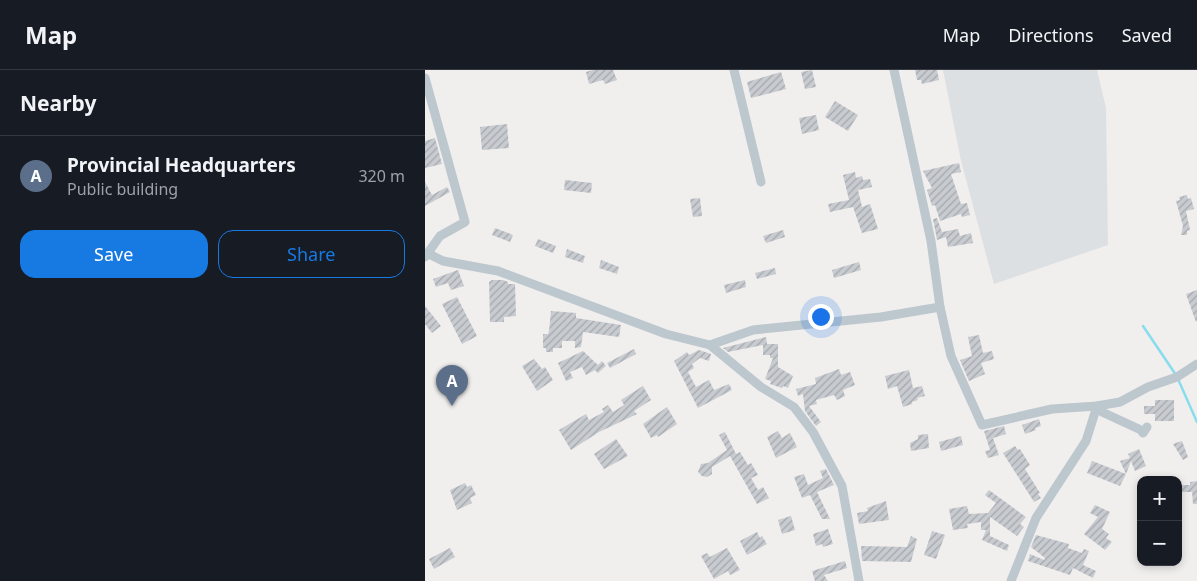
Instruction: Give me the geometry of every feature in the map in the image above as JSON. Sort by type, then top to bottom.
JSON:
[{"type":"street","points":[[733,70],[761,182]]},
{"type":"street","points":[[894,70],[931,241],[951,356],[982,425],[1052,409],[1098,406],[1120,402],[1148,387],[1177,377],[1197,364]]},
{"type":"street","points":[[425,78],[465,222],[440,236],[427,256],[443,261],[498,271],[666,334],[710,345],[761,387],[794,407],[813,432],[842,486],[859,581]]},
{"type":"street","points":[[710,345],[753,330],[881,317],[941,307]]},
{"type":"street","points":[[1098,406],[1102,412],[1141,430],[1143,433],[1147,427]]},
{"type":"street","points":[[1011,581],[1036,518],[1086,441],[1098,406]]},
{"type":"shaded area","points":[[943,70],[1097,70],[1106,108],[1108,245],[994,284],[961,161]]},
{"type":"building","points":[[613,70],[617,80],[605,84],[603,80],[589,84],[586,72]]},
{"type":"building","points":[[812,70],[816,87],[805,89],[801,72]]},
{"type":"building","points":[[915,70],[937,70],[939,80],[922,84],[921,80],[917,80]]},
{"type":"building","points":[[781,72],[786,89],[751,98],[747,82]]},
{"type":"building","points":[[835,101],[858,115],[848,131],[825,117]]},
{"type":"building","points":[[816,115],[819,130],[802,134],[799,118]]},
{"type":"building","points":[[507,124],[509,148],[482,150],[480,127]]},
{"type":"building","points":[[435,138],[442,164],[425,168],[425,141]]},
{"type":"building","points":[[959,163],[961,172],[951,174],[961,204],[967,203],[970,215],[962,217],[961,214],[940,221],[935,205],[932,206],[927,190],[932,188],[923,171]]},
{"type":"building","points":[[855,172],[856,178],[862,176],[863,180],[870,179],[872,187],[858,190],[862,207],[870,204],[878,229],[862,233],[853,207],[830,212],[828,204],[849,200],[843,175]]},
{"type":"building","points":[[565,180],[592,183],[591,193],[564,190]]},
{"type":"building","points":[[425,182],[432,195],[447,187],[450,192],[425,206]]},
{"type":"building","points":[[1187,195],[1188,199],[1191,198],[1194,209],[1186,211],[1190,230],[1187,231],[1187,235],[1181,235],[1183,226],[1176,201],[1180,200],[1179,197]]},
{"type":"building","points":[[700,198],[702,216],[693,217],[690,199]]},
{"type":"building","points":[[937,218],[942,232],[958,229],[960,236],[971,233],[973,243],[948,247],[946,237],[937,240],[933,219]]},
{"type":"building","points":[[495,228],[513,235],[510,242],[492,235]]},
{"type":"building","points":[[783,230],[785,237],[766,243],[763,236]]},
{"type":"building","points":[[538,239],[556,246],[553,253],[535,246]]},
{"type":"building","points":[[567,249],[585,256],[583,263],[565,257]]},
{"type":"building","points":[[601,260],[619,267],[617,274],[599,268]]},
{"type":"building","points":[[859,262],[861,270],[834,278],[832,270]]},
{"type":"building","points":[[775,268],[776,274],[757,279],[755,273]]},
{"type":"building","points":[[458,270],[464,286],[451,290],[448,283],[436,287],[433,279]]},
{"type":"building","points":[[492,280],[503,280],[508,282],[508,284],[515,284],[516,316],[504,317],[504,322],[490,322],[489,282]]},
{"type":"building","points":[[745,280],[746,287],[726,293],[724,285]]},
{"type":"building","points":[[1197,290],[1197,321],[1196,322],[1186,294]]},
{"type":"building","points":[[457,297],[477,336],[462,344],[442,304]]},
{"type":"building","points":[[425,306],[441,326],[432,333],[425,324]]},
{"type":"building","points":[[551,311],[576,313],[576,318],[621,325],[619,337],[583,332],[581,347],[575,348],[575,341],[562,341],[562,348],[553,348],[553,352],[546,352],[546,348],[543,348],[543,334],[548,334]]},
{"type":"building","points":[[979,335],[983,353],[992,351],[994,359],[981,363],[985,374],[969,381],[960,360],[972,356],[968,337]]},
{"type":"building","points":[[766,337],[767,344],[778,344],[778,367],[793,376],[788,388],[770,384],[771,381],[765,379],[773,358],[770,358],[770,355],[763,355],[763,345],[728,352],[723,348]]},
{"type":"building","points":[[634,349],[636,354],[610,368],[607,363]]},
{"type":"building","points":[[699,350],[711,354],[709,361],[700,358],[692,364],[694,368],[688,372],[696,387],[709,380],[714,390],[729,384],[732,390],[698,408],[674,361],[687,352],[689,355]]},
{"type":"building","points":[[583,351],[598,365],[602,361],[606,366],[598,373],[595,370],[586,375],[582,367],[570,372],[573,378],[566,381],[558,363]]},
{"type":"building","points":[[534,359],[542,369],[545,367],[553,380],[537,391],[522,366]]},
{"type":"building","points":[[839,369],[841,375],[850,372],[855,385],[843,390],[845,396],[837,400],[834,395],[816,400],[817,404],[809,406],[821,422],[816,426],[805,411],[803,394],[798,396],[796,389],[816,384],[815,378]]},
{"type":"building","points":[[909,370],[913,388],[922,386],[925,396],[917,398],[918,400],[912,402],[912,404],[903,407],[897,386],[888,389],[885,376]]},
{"type":"building","points":[[643,386],[651,400],[634,411],[637,414],[599,432],[571,450],[559,430],[586,414],[589,420],[604,412],[602,409],[608,405],[613,412],[624,405],[621,400]]},
{"type":"building","points":[[1155,400],[1174,400],[1174,421],[1155,421],[1155,414],[1144,414],[1144,406],[1155,406]]},
{"type":"building","points":[[667,407],[677,424],[658,437],[657,435],[651,438],[643,424]]},
{"type":"building","points":[[1039,419],[1041,426],[1025,434],[1022,425]]},
{"type":"building","points":[[1004,426],[1006,434],[993,438],[999,455],[988,458],[985,451],[990,450],[984,431]]},
{"type":"building","points":[[778,431],[782,438],[790,433],[797,447],[776,458],[767,437]]},
{"type":"building","points":[[725,432],[736,454],[740,452],[748,465],[751,463],[758,475],[751,478],[758,490],[763,487],[769,498],[757,504],[730,456],[712,467],[712,474],[707,477],[702,476],[698,472],[701,464],[708,463],[727,450],[719,435]]},
{"type":"building","points":[[928,434],[929,448],[911,451],[910,443],[918,439],[918,435]]},
{"type":"building","points":[[961,436],[963,445],[941,451],[939,442]]},
{"type":"building","points":[[616,439],[628,456],[604,469],[594,454]]},
{"type":"building","points":[[1182,441],[1188,457],[1183,460],[1173,444]]},
{"type":"building","points":[[1015,446],[1018,450],[1020,449],[1030,465],[1025,469],[1040,493],[1038,494],[1041,498],[1034,502],[1003,453]]},
{"type":"building","points":[[1139,449],[1146,466],[1135,471],[1131,461],[1126,474],[1120,461],[1130,458],[1128,454]]},
{"type":"building","points":[[1092,461],[1126,474],[1120,486],[1087,473]]},
{"type":"building","points":[[826,469],[834,485],[817,492],[830,519],[822,519],[810,495],[802,498],[794,477],[804,474],[808,485],[823,478],[820,471]]},
{"type":"building","points":[[1197,481],[1197,504],[1193,504],[1192,492],[1182,492],[1182,485],[1190,485],[1190,482]]},
{"type":"building","points":[[465,483],[467,487],[471,485],[476,495],[470,498],[472,503],[457,510],[450,490]]},
{"type":"building","points":[[989,490],[1026,517],[1020,524],[1024,527],[1017,536],[990,517],[990,536],[1009,545],[1007,551],[982,540],[986,530],[981,530],[981,522],[967,524],[968,528],[953,530],[949,509],[967,506],[969,514],[988,513],[996,503],[985,495]]},
{"type":"building","points":[[886,501],[889,520],[859,524],[857,513],[868,511],[867,508]]},
{"type":"building","points":[[1095,505],[1110,512],[1102,529],[1109,534],[1106,538],[1112,542],[1105,550],[1084,534],[1098,517],[1090,513]]},
{"type":"building","points":[[791,516],[795,530],[782,534],[778,520]]},
{"type":"building","points":[[828,529],[833,544],[823,547],[822,544],[816,546],[813,534]]},
{"type":"building","points":[[932,531],[945,535],[936,559],[924,555]]},
{"type":"building","points":[[757,532],[760,538],[762,536],[767,544],[747,555],[740,541]]},
{"type":"building","points":[[1036,535],[1069,544],[1068,548],[1082,553],[1084,549],[1089,551],[1083,565],[1096,571],[1093,578],[1073,568],[1070,575],[1028,561],[1030,554],[1044,560],[1045,558],[1031,547]]},
{"type":"building","points":[[911,536],[917,539],[911,562],[862,561],[861,546],[907,547]]},
{"type":"building","points":[[450,548],[455,557],[434,569],[429,559]]},
{"type":"building","points":[[727,548],[740,570],[730,575],[728,571],[714,579],[701,556],[707,553],[710,557]]},
{"type":"building","points":[[845,561],[847,568],[824,575],[828,581],[815,581],[812,571]]},
{"type":"waterway","points":[[1143,326],[1176,375]]},
{"type":"waterway","points":[[1178,379],[1197,422]]},
{"type":"place","name":"Provincial Headquarters","points":[[452,406]]}]
